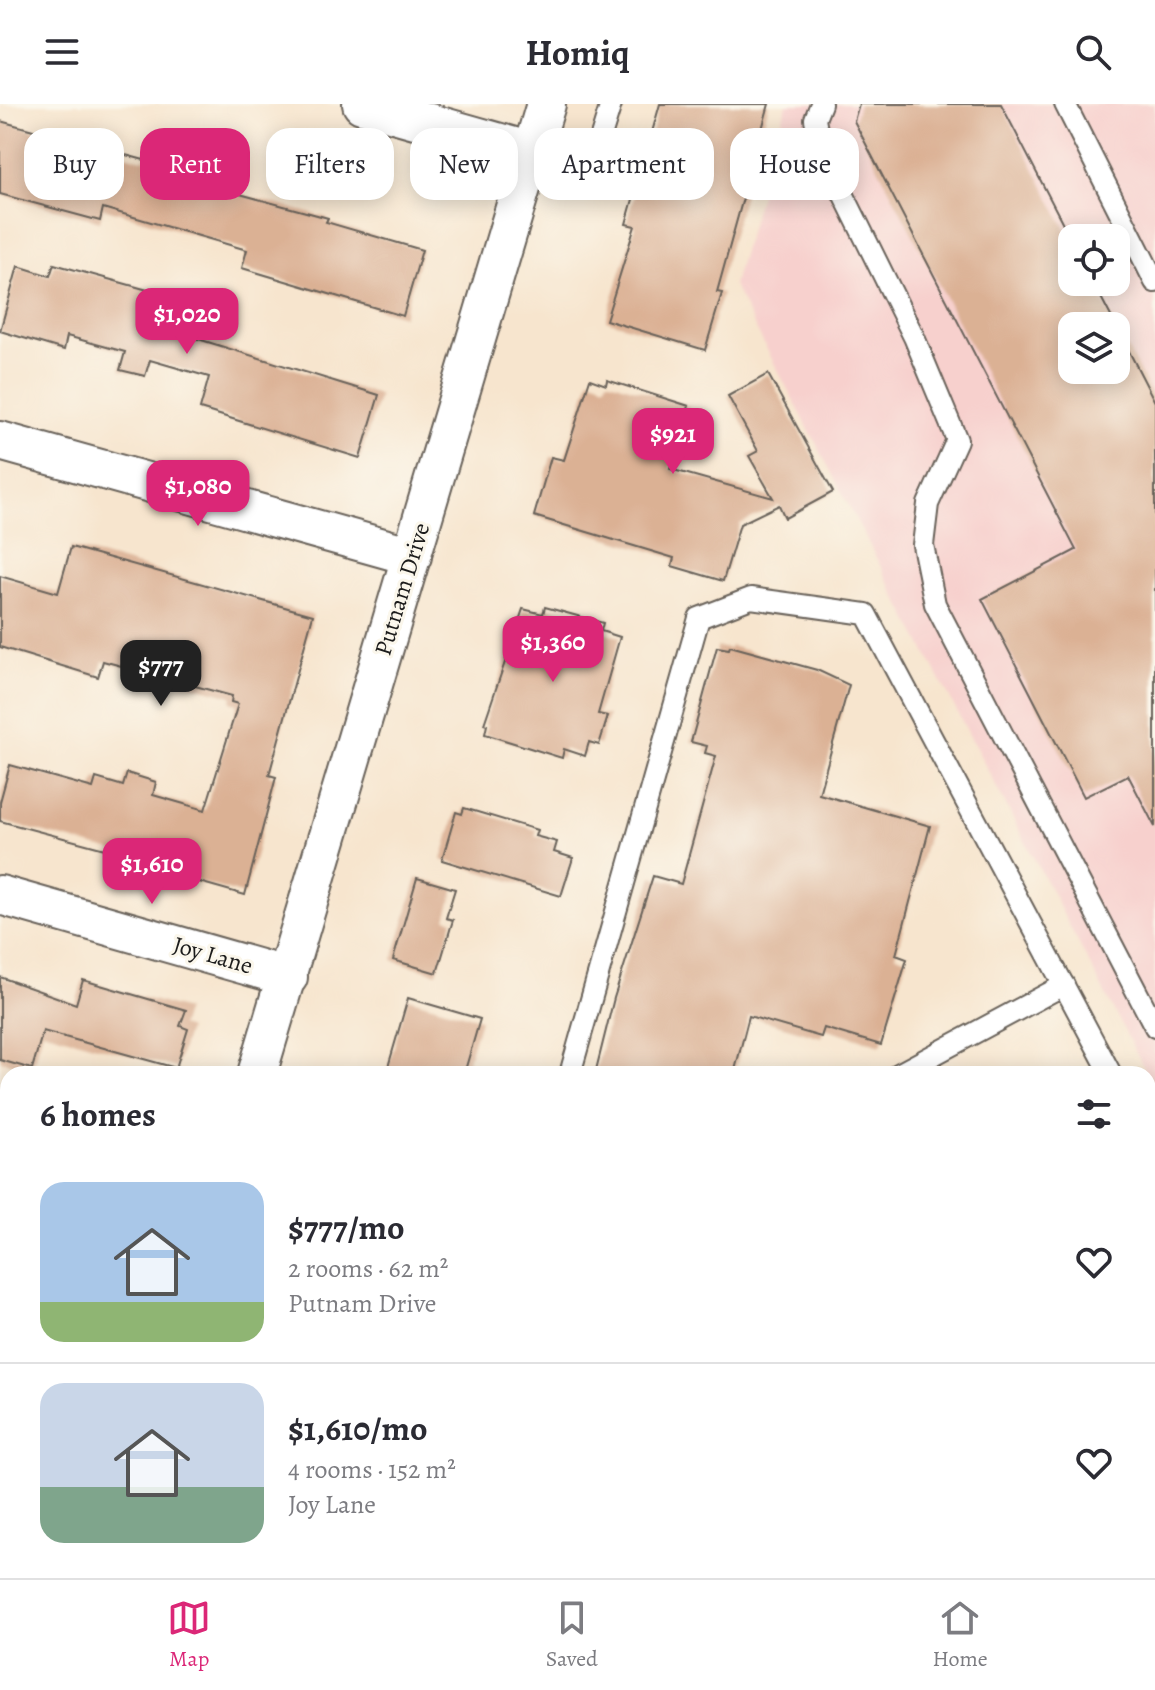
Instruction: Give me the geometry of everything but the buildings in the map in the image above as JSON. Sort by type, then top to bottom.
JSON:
[{"type":"street","points":[[362,104],[530,159]]},
{"type":"street","name":"Putnam Drive","points":[[260,1066],[546,104]]},
{"type":"street","points":[[0,441],[412,556]]},
{"type":"street","name":"Joy Lane","points":[[0,895],[288,977]]},
{"type":"lane","points":[[530,159],[587,182],[611,104]]},
{"type":"lane","points":[[821,104],[815,119],[820,147],[914,337],[957,440],[928,504],[923,545],[935,604],[1155,1027]]},
{"type":"lane","points":[[1065,104],[1155,282]]},
{"type":"lane","points":[[572,1066],[699,618],[751,598],[866,614],[1107,1066]]},
{"type":"lane","points":[[913,1066],[1064,985]]},
{"type":"shaded area","points":[[787,104],[1155,104],[1155,1066],[1143,1066],[733,285],[758,200],[859,200],[859,128],[780,128]]}]
